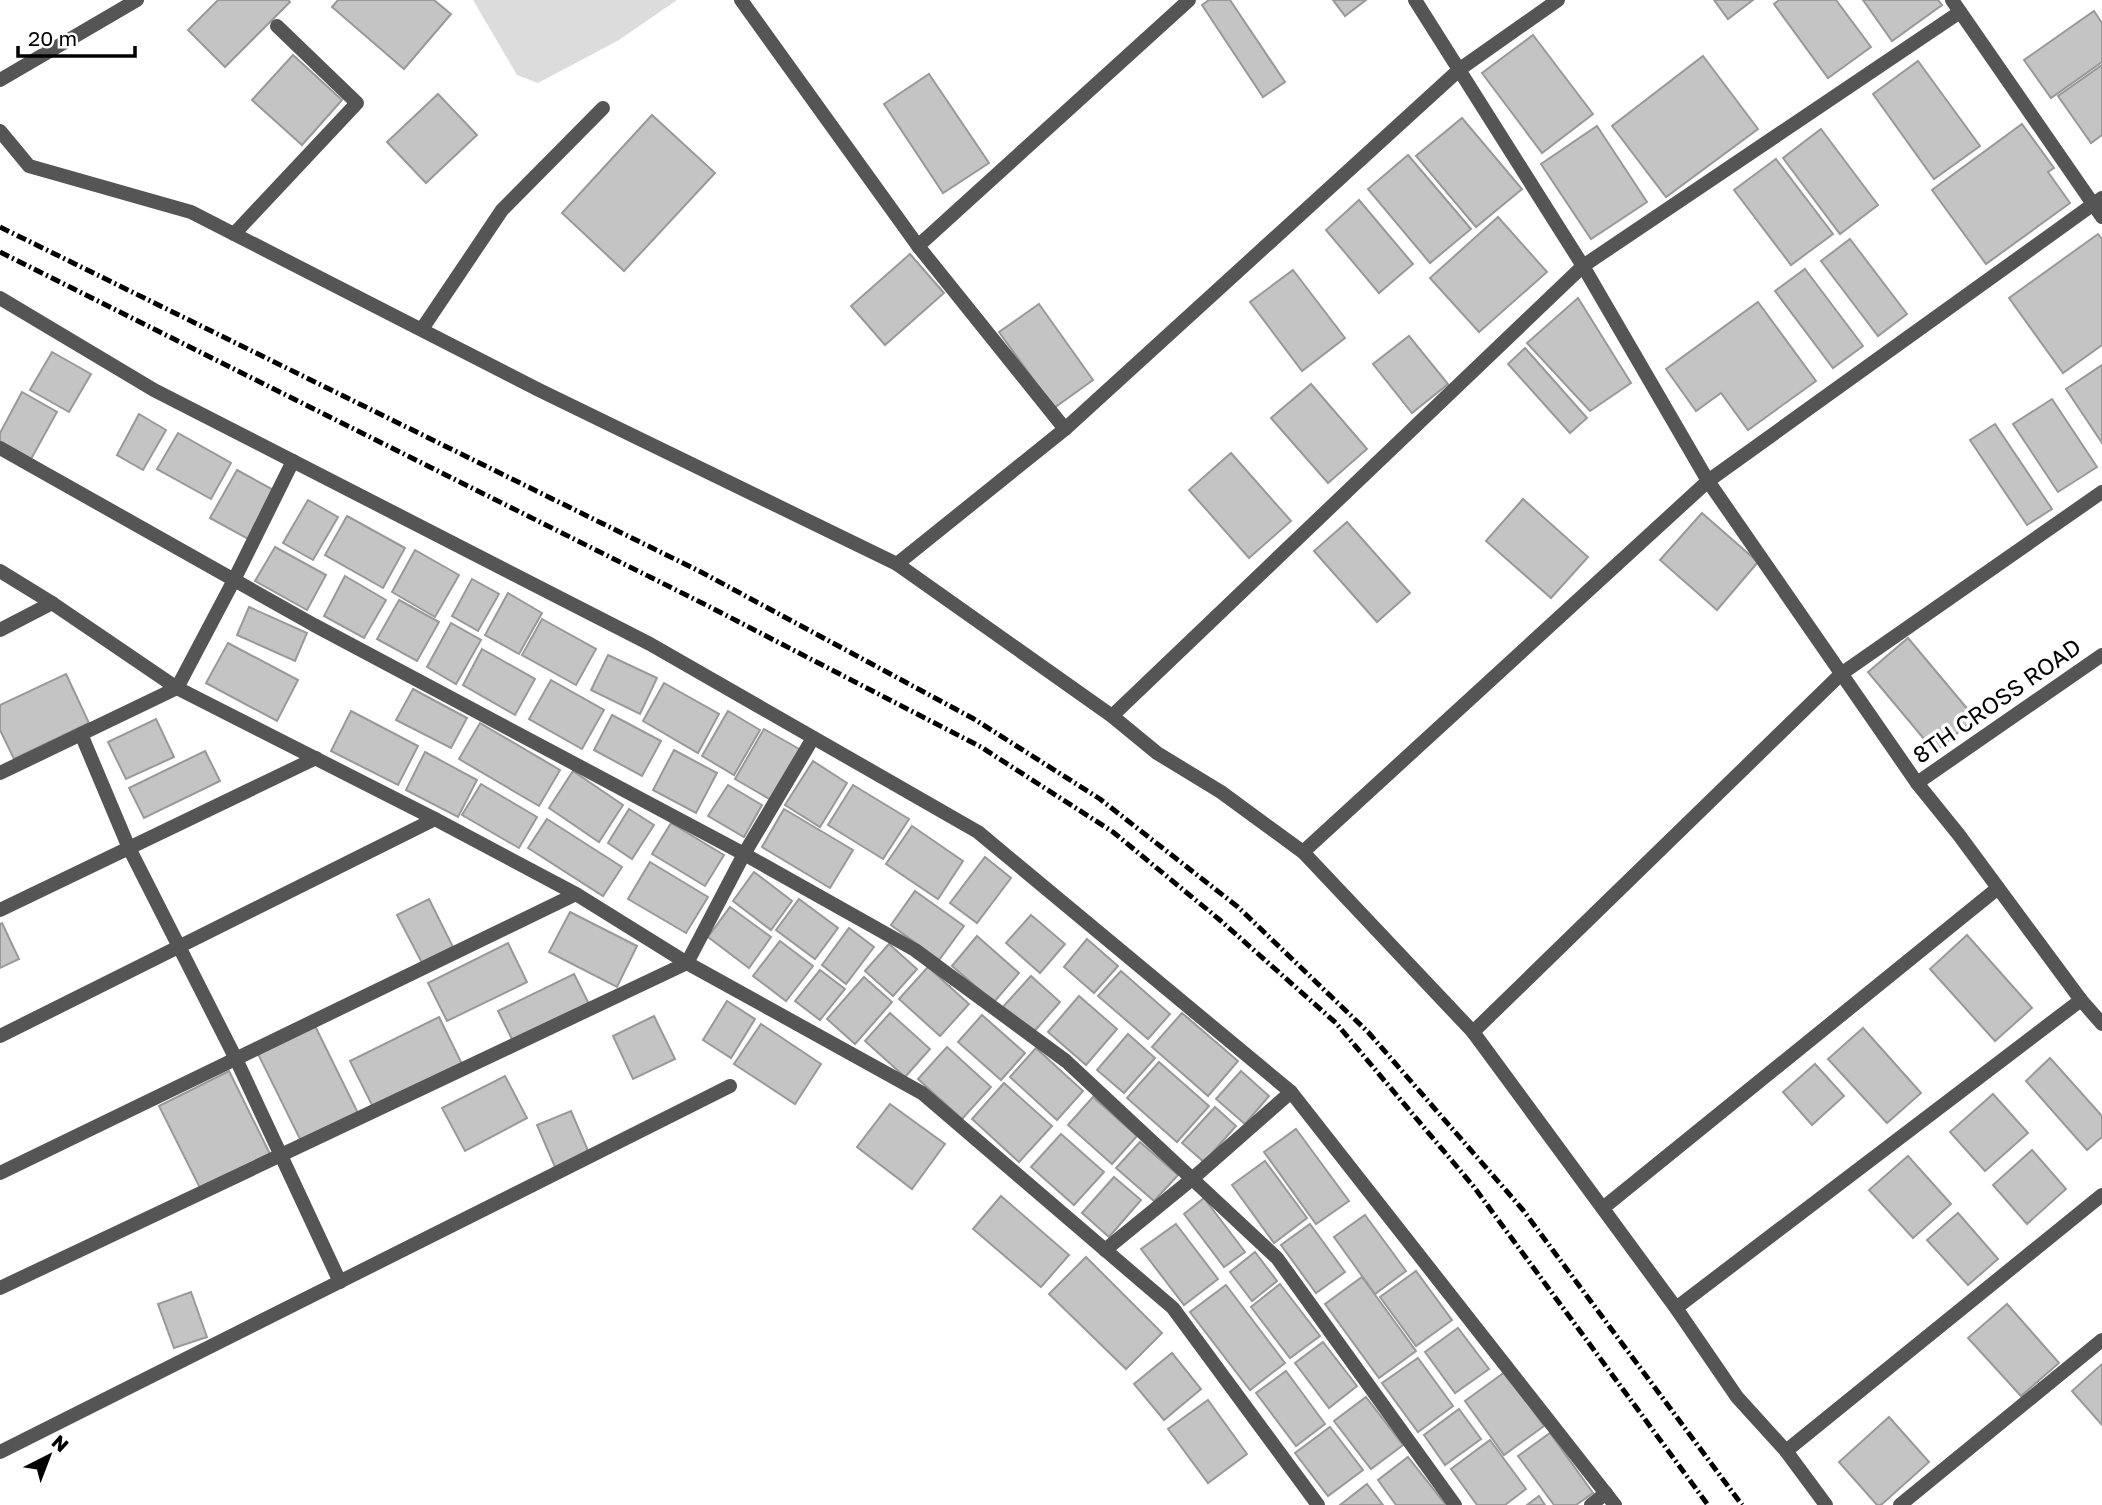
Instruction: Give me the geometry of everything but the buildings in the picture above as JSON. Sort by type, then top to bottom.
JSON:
[{"type":"street","points":[[0,80],[137,0]]},
{"type":"street","points":[[741,0],[919,246],[1065,429]]},
{"type":"street","points":[[919,246],[1189,0]]},
{"type":"street","points":[[1415,0],[1583,266],[1708,481],[1917,783],[2102,1024]]},
{"type":"street","points":[[897,564],[1065,429],[1460,69],[1558,0]]},
{"type":"street","points":[[1112,716],[1583,266],[1956,6],[2099,206],[1708,481],[1303,852]]},
{"type":"street","points":[[234,234],[357,103],[277,26]]},
{"type":"street","points":[[422,329],[502,210],[603,108]]},
{"type":"street","points":[[0,131],[29,166],[191,212],[552,396],[897,564],[1112,716],[1157,753],[1221,792],[1303,852],[1473,1032],[1676,1308],[1737,1397],[1786,1451],[1826,1505]]},
{"type":"street","points":[[0,298],[155,390],[650,645],[978,832],[1291,1092],[1611,1499],[1591,1505]]},
{"type":"street","points":[[0,448],[326,631],[744,854],[915,950],[1066,1060],[1277,1258],[1455,1505]]},
{"type":"street","points":[[0,773],[177,688],[293,461]]},
{"type":"street","points":[[1473,1032],[1841,674],[2102,492]]},
{"type":"street","points":[[0,571],[177,688],[576,894],[687,963],[922,1093],[1173,1308],[1318,1505]]},
{"type":"street","points":[[0,630],[52,603]]},
{"type":"street","name":"8TH CROSS ROAD","points":[[1917,783],[2102,655]]},
{"type":"street","points":[[81,734],[129,848],[236,1059],[340,1282]]},
{"type":"street","points":[[0,1288],[687,963],[744,854],[813,738]]},
{"type":"street","points":[[0,910],[316,758]]},
{"type":"street","points":[[0,1036],[435,819]]},
{"type":"street","points":[[1603,1208],[1998,888]]},
{"type":"street","points":[[0,1173],[576,894]]},
{"type":"street","points":[[1676,1308],[2081,1000]]},
{"type":"street","points":[[0,1452],[730,1086]]},
{"type":"street","points":[[1105,1250],[1291,1092]]},
{"type":"street","points":[[1786,1451],[2102,1195]]},
{"type":"street","points":[[1900,1505],[2102,1340]]},
{"type":"shaded area","points":[[473,0],[677,0],[619,40],[538,83],[517,75]]},
{"type":"railway","points":[[0,227],[701,572],[974,719],[1100,799],[1238,907],[1368,1032],[1523,1210],[1742,1505]]},
{"type":"railway","points":[[0,252],[710,607],[981,747],[1113,832],[1221,921],[1336,1023],[1474,1187],[1708,1505]]}]
